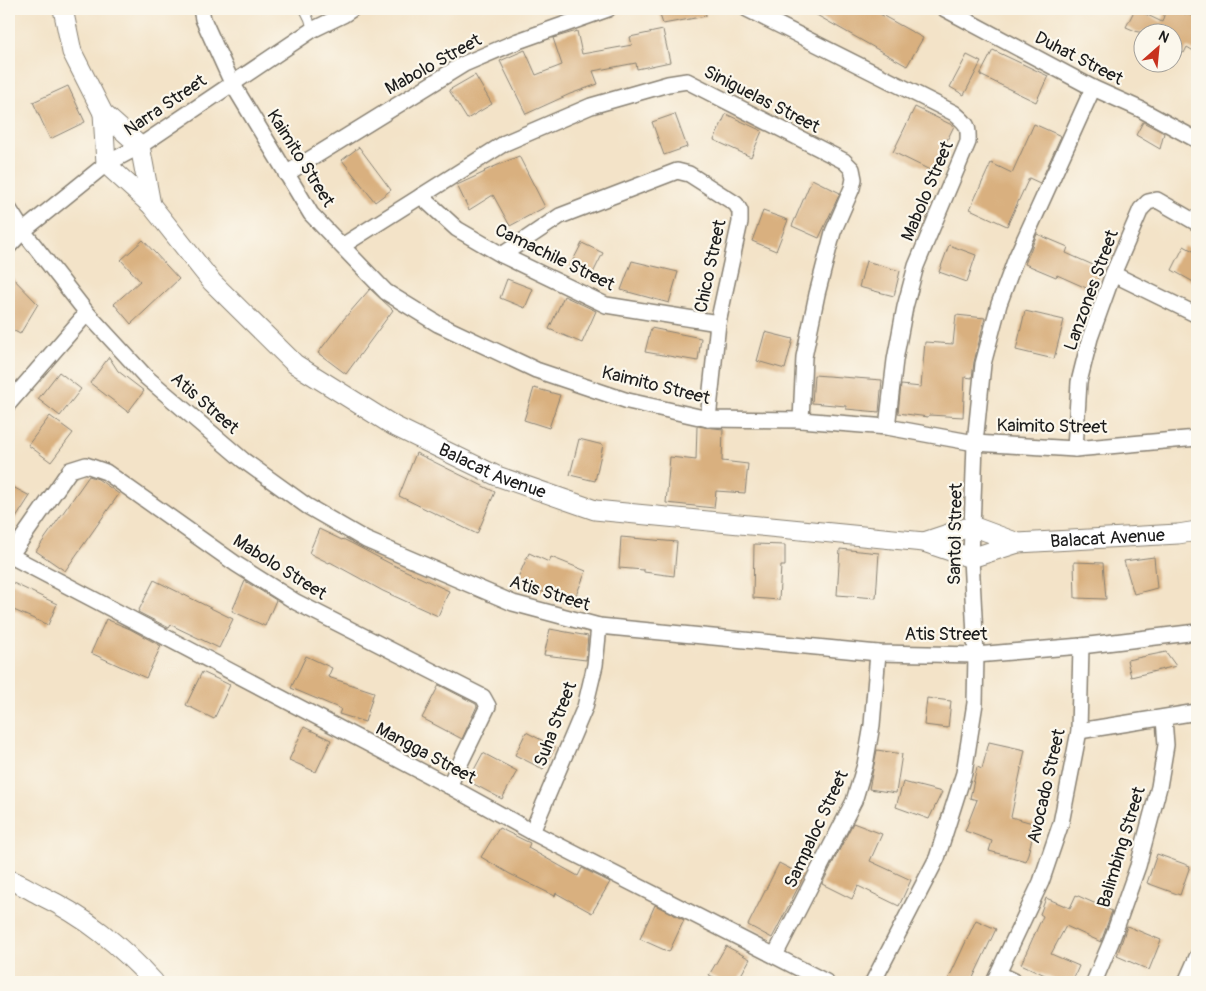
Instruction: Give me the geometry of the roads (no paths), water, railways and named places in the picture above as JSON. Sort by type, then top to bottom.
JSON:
[{"type":"street","points":[[63,9],[72,52],[103,113],[140,146]]},
{"type":"street","name":"Kaimito Street","points":[[201,9],[203,19],[232,83],[311,214],[386,292],[438,324],[536,370],[628,401],[708,419],[802,420],[887,427],[975,443],[1075,449],[1197,438]]},
{"type":"street","name":"Narra Street","points":[[9,246],[23,232],[106,164],[140,146],[312,30],[352,9]]},
{"type":"street","name":"Mabolo Street","points":[[286,174],[464,64],[518,40],[608,9]]},
{"type":"street","name":"Mabolo Street","points":[[747,9],[954,113],[964,121],[969,129],[968,142],[916,266],[905,306],[895,360],[887,427]]},
{"type":"street","name":"Duhat Street","points":[[945,9],[1093,88],[1140,109],[1197,140]]},
{"type":"street","name":"Siniguelas Street","points":[[342,246],[506,143],[591,106],[668,84],[687,81],[844,161],[852,169],[854,179],[852,188],[832,232],[816,294],[804,357],[802,420]]},
{"type":"street","name":"Santol Street","points":[[873,982],[937,858],[964,773],[976,704],[976,655],[970,558],[975,443],[983,364],[999,304],[1016,258],[1093,88]]},
{"type":"street","points":[[103,113],[106,164]]},
{"type":"street","name":"Balacat Avenue","points":[[140,146],[151,205]]},
{"type":"street","name":"Balacat Avenue","points":[[106,164],[151,205],[212,282],[295,364],[394,426],[497,476],[595,510],[924,542],[970,558],[1018,543],[1178,534],[1197,531]]},
{"type":"street","name":"Chico Street","points":[[502,255],[560,216],[676,170],[689,174],[736,204],[740,211],[740,222],[718,323],[708,419]]},
{"type":"street","name":"Camachile Street","points":[[421,196],[457,229],[502,255],[606,305],[718,323]]},
{"type":"street","name":"Lanzones Street","points":[[1075,449],[1079,382],[1090,338],[1113,274],[1141,209],[1148,202],[1157,200],[1197,223]]},
{"type":"street","name":"Atis Street","points":[[9,209],[23,232],[87,313],[146,376],[243,460],[307,506],[366,540],[513,603],[599,626],[878,653],[976,655],[1081,646],[1197,632]]},
{"type":"street","points":[[1113,274],[1197,314]]},
{"type":"street","points":[[9,403],[87,313]]},
{"type":"street","name":"Mabolo Street","points":[[10,555],[70,470],[86,465],[106,472],[236,564],[296,602],[483,697],[488,706],[449,786]]},
{"type":"street","name":"Balacat Avenue","points":[[924,542],[972,526],[1018,543]]},
{"type":"street","name":"Mangga Street","points":[[10,555],[449,786],[532,832],[826,982]]},
{"type":"street","name":"Suha Street","points":[[532,832],[585,707],[595,665],[599,626]]},
{"type":"street","name":"Avocado Street","points":[[996,978],[1041,882],[1061,823],[1080,731],[1081,646]]},
{"type":"street","name":"Sampaloc Street","points":[[775,956],[854,801],[865,765],[872,725],[878,653]]},
{"type":"street","points":[[1080,731],[1164,719],[1197,712]]},
{"type":"street","name":"Balimbing Street","points":[[1094,982],[1111,942],[1138,866],[1159,787],[1166,745],[1164,719]]},
{"type":"street","points":[[9,880],[60,905],[104,933],[132,957],[154,982]]},
{"type":"street","points":[[1186,982],[1197,957]]},
{"type":"street","points":[[996,978],[1016,982]]},
{"type":"lane","points":[[304,9],[312,30]]}]
